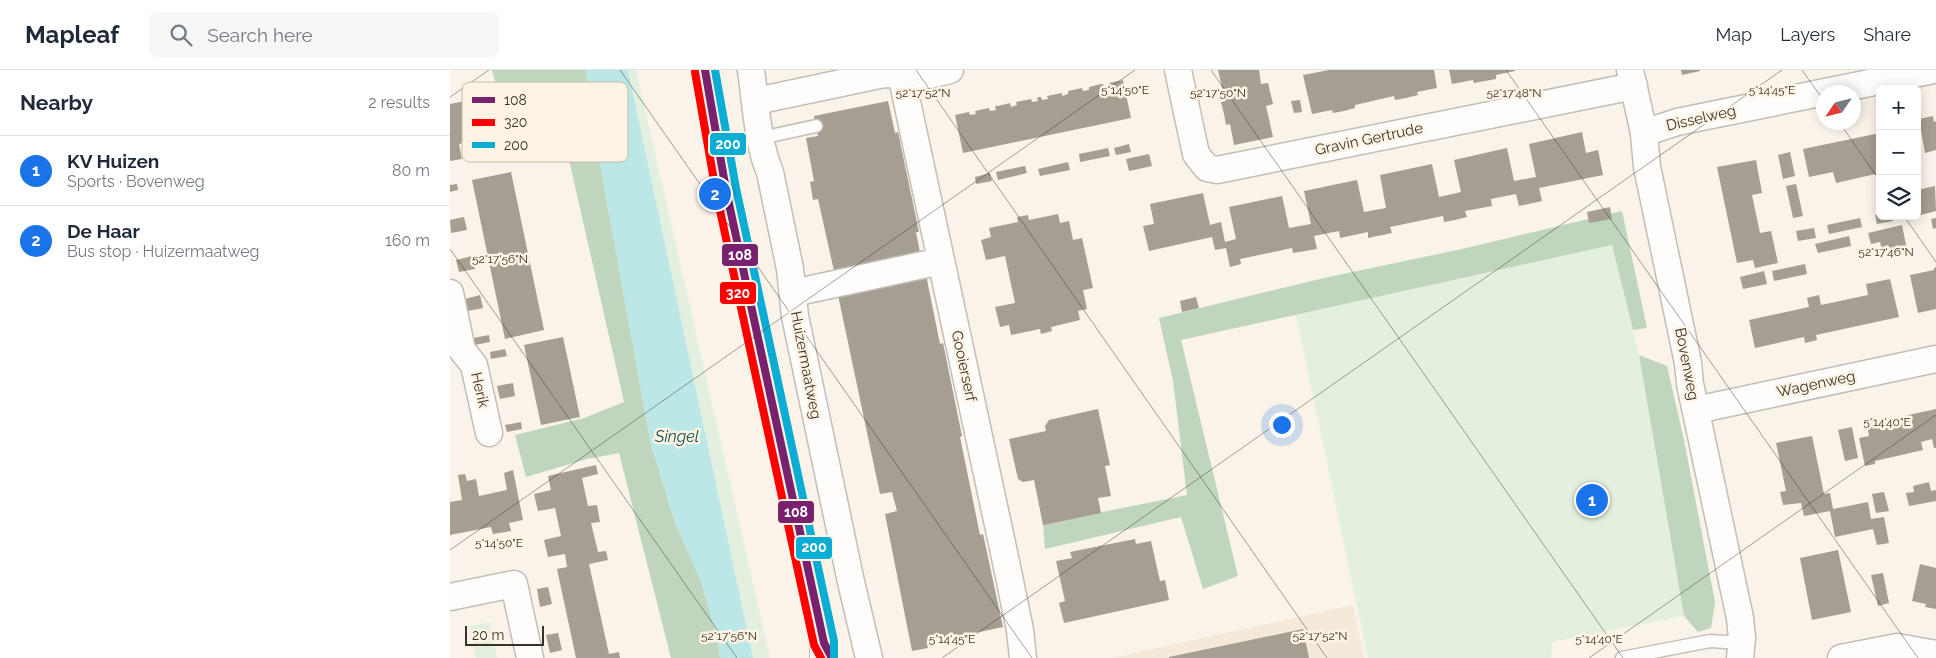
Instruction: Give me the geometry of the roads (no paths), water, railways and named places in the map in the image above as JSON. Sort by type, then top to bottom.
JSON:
[{"type":"main road","points":[[705,70],[726,190],[827,653]]},
{"type":"street","name":"Huizermaatweg","points":[[751,70],[761,138],[780,216],[790,270],[795,316],[853,592],[869,658]]},
{"type":"street","points":[[756,101],[884,74],[929,75],[950,70]]},
{"type":"street","name":"Gravin Gertrude","points":[[1178,70],[1196,154],[1207,168],[1217,170],[1632,78]]},
{"type":"street","name":"Disselweg","points":[[1644,133],[1677,122],[1934,70]]},
{"type":"street","name":"Gooierserf","points":[[901,74],[1020,630],[1023,658]]},
{"type":"street","name":"Bovenweg","points":[[1632,78],[1644,133],[1647,167],[1740,618],[1741,650]]},
{"type":"street","points":[[793,293],[941,261]]},
{"type":"street","name":"Herik","points":[[450,293],[462,350],[474,365],[489,433]]},
{"type":"street","name":"Wagenweg","points":[[1696,410],[1936,360]]},
{"type":"street","points":[[450,597],[514,584],[530,658]]},
{"type":"street","points":[[1841,658],[1897,648],[1936,654]]},
{"type":"lane","points":[[761,138],[816,126]]},
{"type":"lane","points":[[1622,658],[1704,642],[1741,650]]},
{"type":"water","name":"Singel","points":[[586,70],[628,70],[753,658],[720,658],[718,641],[701,581],[676,525],[651,445],[600,162],[628,162],[628,82],[588,82]]},
{"type":"place","name":"De Haar","points":[[715,194]]},
{"type":"place","name":"KV Huizen","points":[[1592,500]]}]
